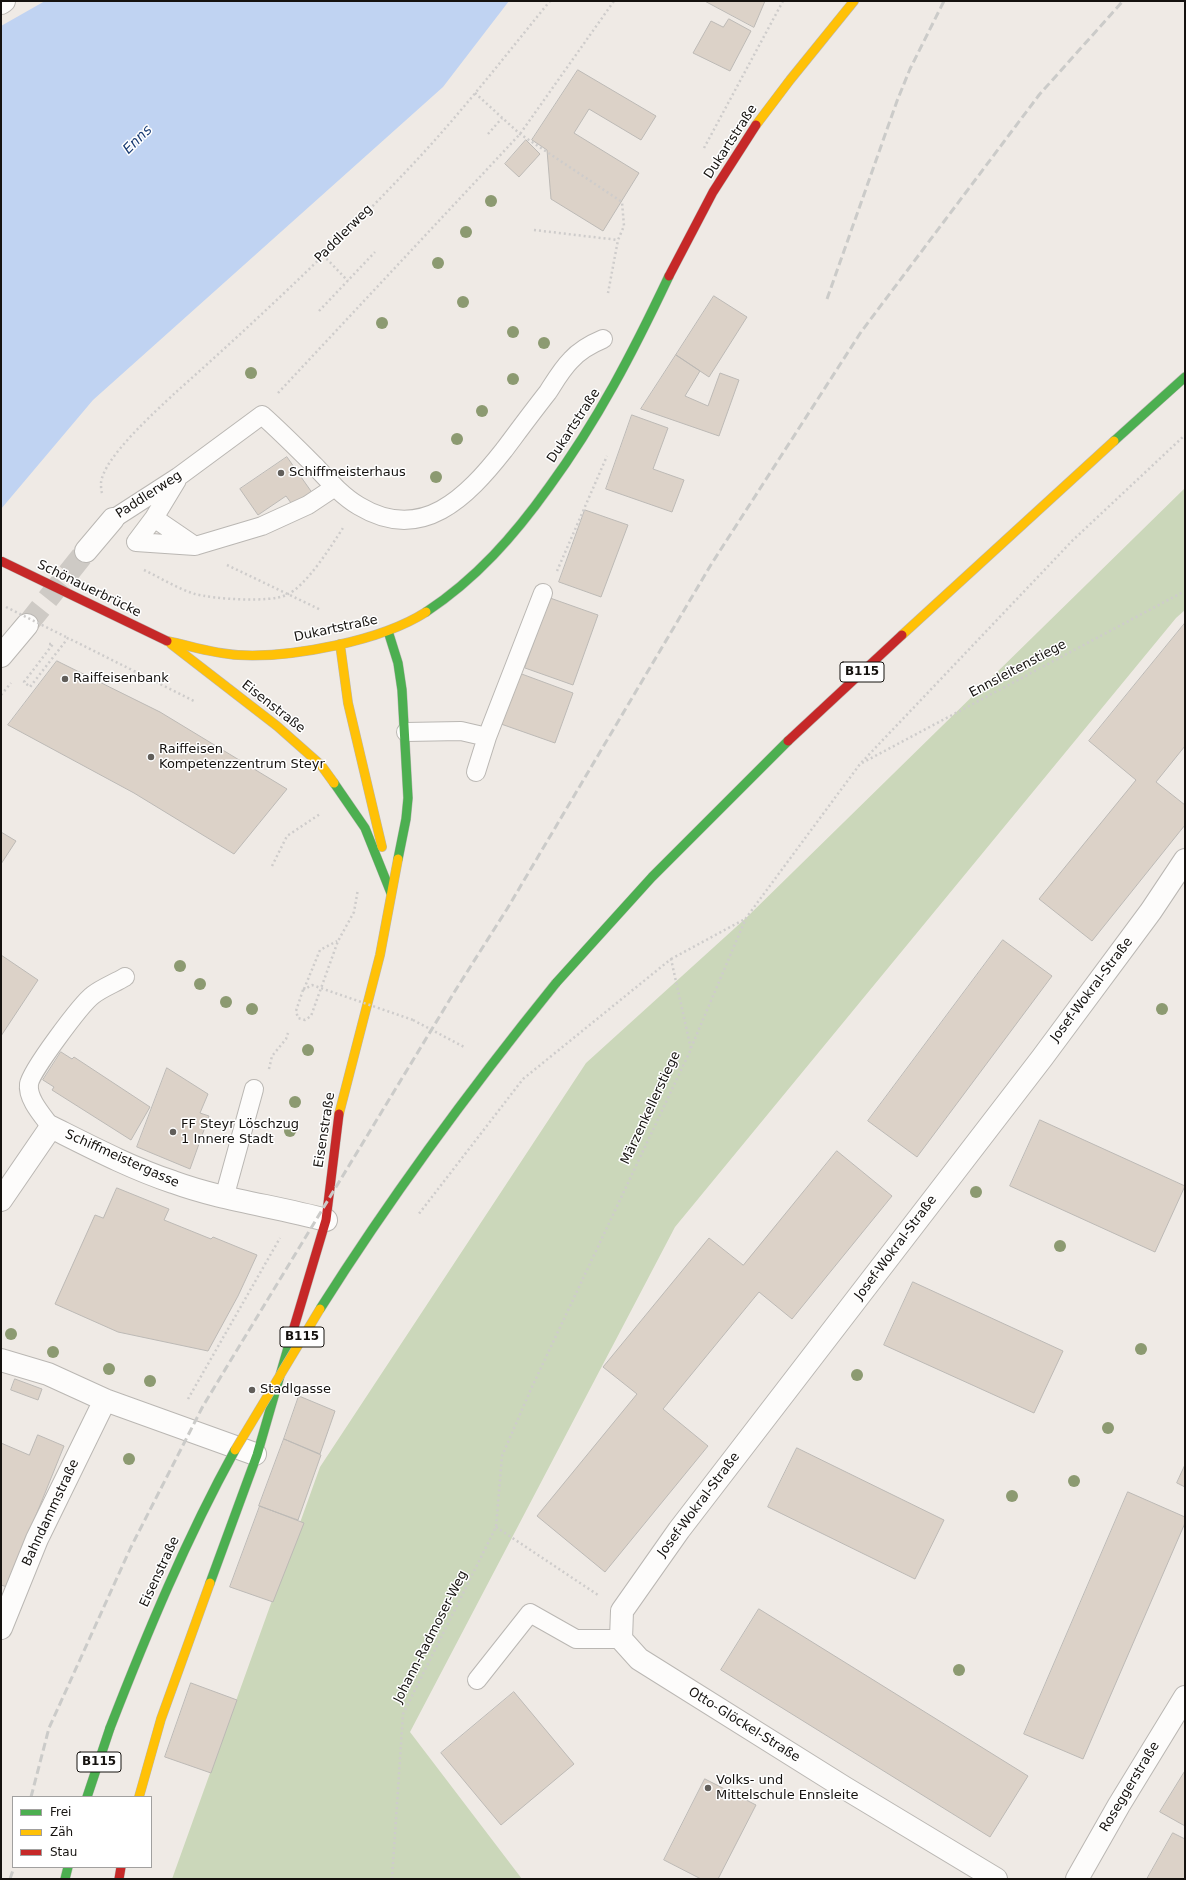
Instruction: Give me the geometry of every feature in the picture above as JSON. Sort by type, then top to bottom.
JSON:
[{"type":"main road","name":"Dukartstraße","points":[[167,641],[228,654],[254,655],[293,652],[340,644],[388,631],[406,624],[439,604],[470,580],[500,552],[527,518],[583,439],[612,391],[696,221],[750,132],[815,48],[854,1]]},
{"type":"main road","name":"Eisenstraße","points":[[87,1796],[110,1728],[139,1650],[175,1569],[218,1482],[261,1404],[341,1276],[405,1180],[478,1080],[556,983],[664,863],[740,787],[898,638],[1185,377]]},
{"type":"main road","name":"Schönauerbrücke","points":[[1,561],[167,641]]},
{"type":"main road","name":"Eisenstraße","points":[[139,1796],[161,1719],[257,1455],[326,1220],[337,1121],[380,955],[390,892],[406,819],[408,798],[406,732],[398,663],[388,631]]},
{"type":"main road","name":"Eisenstraße","points":[[167,641],[277,726],[321,765],[365,828],[390,892]]},
{"type":"main road","name":"Eisenstraße","points":[[340,644],[348,703],[373,804],[390,892]]},
{"type":"main road","points":[[65,1879],[68,1868]]},
{"type":"main road","points":[[119,1879],[121,1868]]},
{"type":"street","points":[[86,551],[113,519]]},
{"type":"street","points":[[1,656],[27,625]]},
{"type":"street","name":"Josef-Wokral-Straße","points":[[622,1611],[679,1530],[1042,1058],[1151,911],[1185,860]]},
{"type":"street","name":"Schiffmeistergasse","points":[[1,1200],[51,1127],[123,1162],[172,1182],[224,1198],[295,1212],[326,1220]]},
{"type":"street","points":[[1,1360],[48,1374],[105,1400],[257,1455]]},
{"type":"street","name":"Bahndammstraße","points":[[1,1628],[37,1539],[105,1400]]},
{"type":"street","points":[[621,1639],[622,1611]]},
{"type":"street","name":"Otto-Glöckel-Straße","points":[[621,1639],[639,1659],[996,1879]]},
{"type":"street","name":"Roseggerstraße","points":[[1077,1879],[1118,1806],[1185,1697]]},
{"type":"lane","points":[[262,415],[335,487],[358,505],[370,512],[394,521],[416,520],[455,503],[473,488],[530,416],[570,360],[587,346],[604,339]]},
{"type":"lane","name":"Paddlerweg","points":[[113,519],[178,477],[262,415]]},
{"type":"lane","points":[[178,477],[154,518],[136,542],[195,546],[262,526],[308,505],[335,487]]},
{"type":"lane","points":[[154,518],[195,546]]},
{"type":"lane","points":[[476,772],[487,737],[543,593]]},
{"type":"lane","points":[[406,732],[461,731],[487,737]]},
{"type":"lane","points":[[51,1127],[32,1098],[29,1085],[34,1072],[83,1005],[93,995],[125,977]]},
{"type":"lane","points":[[224,1198],[254,1089]]},
{"type":"lane","points":[[477,1680],[530,1613],[576,1639],[621,1639]]},
{"type":"path","name":"Paddlerweg","points":[[113,519],[102,500],[101,482],[107,467],[126,442],[154,413],[242,333],[323,255],[414,163],[475,94],[550,1]]},
{"type":"path","points":[[262,415],[282,388],[520,134],[614,1]]},
{"type":"path","points":[[475,94],[520,134],[622,202],[624,226],[618,240],[608,293]]},
{"type":"path","points":[[488,134],[502,118]]},
{"type":"path","points":[[534,230],[618,240]]},
{"type":"path","points":[[319,312],[376,252]]},
{"type":"path","points":[[323,255],[348,281]]},
{"type":"path","points":[[690,1049],[746,918],[860,764],[1072,541],[1185,435]]},
{"type":"path","points":[[543,593],[558,569],[608,455]]},
{"type":"path","points":[[140,568],[195,594],[240,599],[279,598],[287,595],[307,578],[358,505]]},
{"type":"path","points":[[230,567],[321,610]]},
{"type":"path","name":"Ennsleitenstiege","points":[[860,764],[1185,591]]},
{"type":"path","points":[[6,607],[200,703]]},
{"type":"path","points":[[50,643],[53,644],[24,682],[30,687],[68,638]]},
{"type":"path","points":[[272,866],[287,836],[321,813]]},
{"type":"path","points":[[338,941],[320,950],[303,989],[296,1011],[298,1018],[305,1020],[311,1016],[338,941],[354,912],[360,882]]},
{"type":"path","points":[[416,1217],[523,1079],[671,959],[746,918]]},
{"type":"path","name":"Märzenkellerstiege","points":[[496,1527],[502,1456],[531,1389],[690,1049],[671,959]]},
{"type":"path","points":[[303,989],[312,985],[413,1020]]},
{"type":"path","points":[[174,1425],[295,1212]]},
{"type":"path","points":[[496,1527],[622,1611]]},
{"type":"path","name":"Johann-Radmoser-Weg","points":[[392,1879],[403,1714],[496,1527]]},
{"type":"green space","points":[[1185,488],[1185,610],[1176,618],[675,1227],[410,1732],[522,1879],[172,1879],[320,1467],[586,1063],[746,918]]},
{"type":"water","name":"Enns","points":[[45,1],[509,1],[443,87],[93,400],[1,509],[1,26]]},
{"type":"building","points":[[705,1],[765,1],[754,27]]},
{"type":"building","points":[[729,19],[751,31],[730,71],[693,53],[711,21],[723,27]]},
{"type":"building","points":[[578,70],[656,116],[641,140],[589,109],[574,133],[639,173],[603,231],[551,199],[547,150],[532,140]]},
{"type":"building","points":[[526,140],[540,154],[519,177],[505,164]]},
{"type":"building","points":[[714,296],[747,317],[709,377],[676,355]]},
{"type":"building","points":[[676,355],[700,371],[685,396],[708,406],[720,373],[739,380],[719,436],[641,409]]},
{"type":"building","points":[[632,415],[668,428],[653,469],[684,480],[672,512],[606,489]]},
{"type":"building","name":"Schiffmeisterhaus","points":[[287,457],[313,494],[294,507],[286,496],[258,515],[240,489]]},
{"type":"building","points":[[585,510],[628,525],[601,597],[559,582]]},
{"type":"building","points":[[550,598],[598,615],[573,685],[525,668]]},
{"type":"building","points":[[1185,623],[1185,746],[1156,782],[1185,805],[1185,825],[1092,941],[1039,899],[1136,780],[1089,741]]},
{"type":"building","name":"Raiffeisen Kompetenzzentrum Steyr","points":[[57,661],[160,712],[287,789],[234,854],[134,793],[8,725]]},
{"type":"building","points":[[519,673],[573,693],[555,743],[501,724]]},
{"type":"building","points":[[1,832],[16,841],[1,864]]},
{"type":"building","points":[[1003,940],[1052,976],[917,1157],[868,1121]]},
{"type":"building","points":[[1,955],[38,980],[1,1036]]},
{"type":"building","points":[[61,1052],[72,1059],[74,1057],[150,1107],[131,1140],[52,1090],[54,1087],[43,1080]]},
{"type":"building","name":"FF Steyr Löschzug 1 Innere Stadt","points":[[167,1068],[208,1094],[200,1113],[209,1116],[190,1169],[137,1147]]},
{"type":"building","points":[[1040,1120],[1185,1186],[1155,1252],[1010,1186]]},
{"type":"building","points":[[837,1151],[892,1196],[792,1319],[759,1292],[663,1409],[708,1446],[605,1572],[537,1516],[637,1394],[603,1367],[709,1238],[743,1265]]},
{"type":"building","points":[[117,1188],[169,1209],[164,1220],[211,1239],[213,1237],[257,1255],[238,1296],[208,1351],[118,1332],[55,1304],[95,1215],[103,1218]]},
{"type":"building","points":[[913,1282],[1063,1351],[1034,1413],[884,1345]]},
{"type":"building","points":[[15,1379],[42,1389],[38,1400],[11,1390]]},
{"type":"building","points":[[299,1396],[335,1411],[320,1454],[284,1439]]},
{"type":"building","points":[[38,1435],[64,1446],[7,1587],[1,1585],[1,1443],[29,1455]]},
{"type":"building","points":[[284,1439],[321,1455],[298,1520],[259,1506]]},
{"type":"building","points":[[797,1448],[944,1520],[915,1579],[768,1507]]},
{"type":"building","points":[[1185,1465],[1185,1487],[1177,1483]]},
{"type":"building","points":[[1128,1492],[1185,1517],[1185,1523],[1083,1759],[1024,1734]]},
{"type":"building","points":[[260,1506],[304,1523],[273,1602],[230,1587]]},
{"type":"building","points":[[759,1609],[1028,1776],[990,1837],[721,1670]]},
{"type":"building","points":[[191,1683],[237,1700],[211,1773],[165,1757]]},
{"type":"building","points":[[514,1692],[574,1764],[501,1825],[441,1753]]},
{"type":"building","points":[[1185,1771],[1185,1826],[1160,1812]]},
{"type":"building","points":[[705,1779],[756,1805],[718,1879],[701,1879],[664,1860]]},
{"type":"building","points":[[1173,1833],[1185,1839],[1185,1879],[1147,1879]]},
{"type":"tunnel","points":[[27,625],[86,551]]},
{"type":"railway","points":[[827,299],[897,101],[910,69],[944,1]]},
{"type":"railway","points":[[31,1796],[49,1728],[131,1547],[203,1406],[455,991],[507,909],[712,563],[861,332],[1039,95],[1123,1]]},
{"type":"railway","points":[[10,1879],[14,1868]]},
{"type":"traffic: fast","points":[[426,612],[478,571],[508,539],[536,505],[567,462],[599,411],[642,332],[669,276]]},
{"type":"traffic: fast","points":[[1114,441],[1185,377]]},
{"type":"traffic: fast","points":[[388,631],[398,663],[402,690],[408,798],[406,819],[398,859]]},
{"type":"traffic: fast","points":[[556,983],[652,877],[788,741]]},
{"type":"traffic: fast","points":[[334,783],[365,828],[391,893]]},
{"type":"traffic: fast","points":[[320,1309],[404,1183],[493,1062],[556,983]]},
{"type":"traffic: fast","points":[[210,1583],[257,1455],[292,1334]]},
{"type":"traffic: fast","points":[[110,1728],[168,1587],[200,1518],[235,1450]]},
{"type":"traffic: fast","points":[[87,1796],[110,1728]]},
{"type":"traffic: fast","points":[[65,1879],[68,1868]]},
{"type":"traffic: slow","points":[[756,125],[790,80],[854,1]]},
{"type":"traffic: slow","points":[[902,635],[1114,441]]},
{"type":"traffic: slow","points":[[167,641],[229,654],[284,654],[335,646],[361,639],[407,622],[426,612]]},
{"type":"traffic: slow","points":[[171,644],[277,726],[321,765],[334,783]]},
{"type":"traffic: slow","points":[[340,644],[348,703],[382,847]]},
{"type":"traffic: slow","points":[[339,1114],[380,955],[398,859]]},
{"type":"traffic: slow","points":[[235,1450],[320,1309]]},
{"type":"traffic: slow","points":[[139,1796],[161,1719],[210,1583]]},
{"type":"traffic: jam","points":[[669,276],[713,192],[756,125]]},
{"type":"traffic: jam","points":[[1,561],[167,641]]},
{"type":"traffic: jam","points":[[788,741],[902,635]]},
{"type":"traffic: jam","points":[[292,1334],[326,1220],[339,1114]]},
{"type":"traffic: jam","points":[[119,1879],[121,1868]]},
{"type":"place","name":"Schiffmeisterhaus","points":[[281,473]]},
{"type":"place","name":"Raiffeisenbank","points":[[65,679]]},
{"type":"place","name":"Raiffeisen Kompetenzzentrum Steyr","points":[[151,757]]},
{"type":"place","name":"FF Steyr Löschzug 1 Innere Stadt","points":[[173,1132]]},
{"type":"place","name":"Stadlgasse","points":[[252,1390]]},
{"type":"place","name":"Volks- und Mittelschule Ennsleite","points":[[708,1788]]}]
